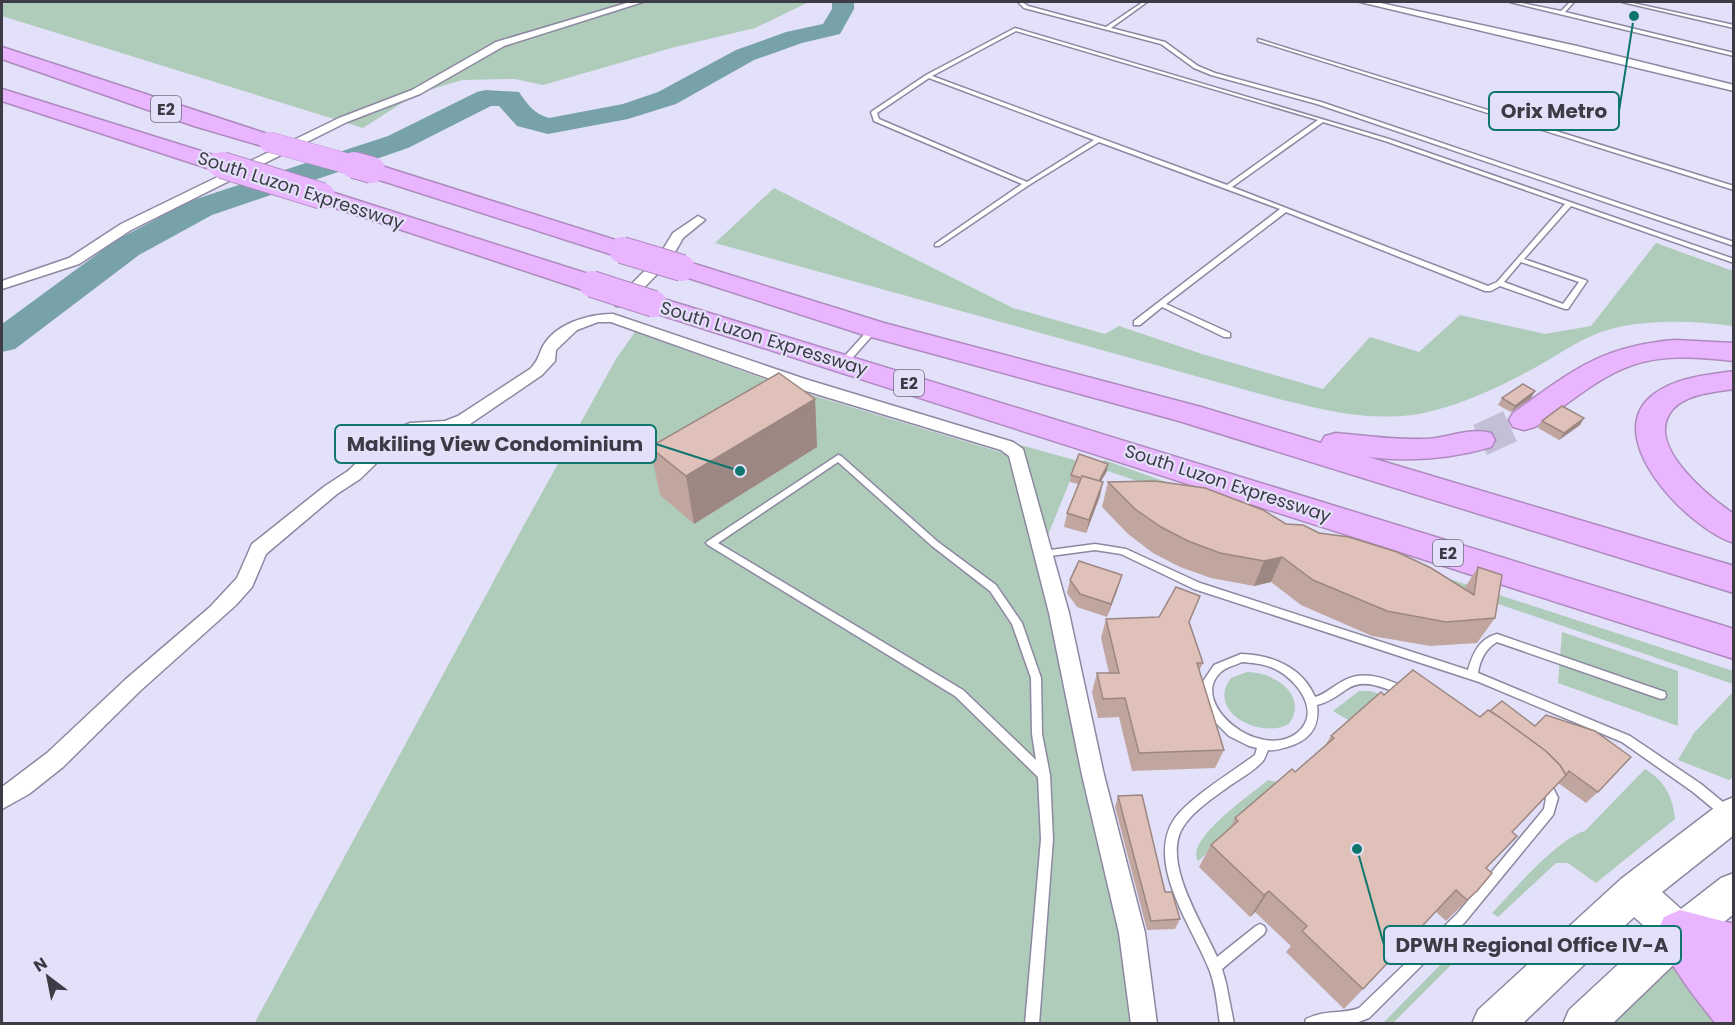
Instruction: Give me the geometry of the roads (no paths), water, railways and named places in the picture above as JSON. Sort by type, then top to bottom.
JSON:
[{"type":"highway","name":"South Luzon Expressway","points":[[2,53],[218,128],[372,170],[874,329],[1190,414],[1734,580]]},
{"type":"highway","name":"South Luzon Expressway","points":[[2,95],[654,304],[1734,644]]},
{"type":"highway","points":[[1524,420],[1582,376],[1622,356],[1668,348],[1734,352]]},
{"type":"highway","points":[[1734,380],[1704,384],[1672,396],[1652,415],[1649,433],[1656,456],[1678,487],[1709,514],[1734,531]]},
{"type":"highway","points":[[1190,414],[1313,440],[1389,449],[1454,447],[1480,440]]},
{"type":"highway","points":[[1680,933],[1734,946]]},
{"type":"highway","points":[[1680,933],[1700,967],[1734,1007]]},
{"type":"main road","points":[[1492,1023],[1634,892],[1732,815]]},
{"type":"main road","points":[[1583,1023],[1680,933],[1734,891]]},
{"type":"main road","points":[[1634,892],[1680,933]]},
{"type":"street","points":[[2,285],[74,261],[126,227],[343,120],[416,92],[500,44],[638,2]]},
{"type":"street","points":[[1365,2],[1577,49],[1734,88]]},
{"type":"street","points":[[608,317],[665,258],[678,236],[698,220]]},
{"type":"street","points":[[2,799],[33,780],[56,762],[133,686],[182,645],[241,587],[249,575],[254,555],[259,549],[331,490],[354,475],[393,437],[410,429],[453,424],[464,420],[536,372],[547,361],[549,349],[567,330],[589,320],[608,317],[799,383],[1013,449],[1020,458],[1059,613],[1093,775],[1131,933],[1144,1023]]},
{"type":"lane","points":[[1020,2],[1026,7],[1162,43],[1196,67],[1213,74],[1319,103],[1734,244]]},
{"type":"lane","points":[[1107,28],[1145,2]]},
{"type":"lane","points":[[1512,2],[1734,55]]},
{"type":"lane","points":[[1562,13],[1572,2]]},
{"type":"lane","points":[[1624,2],[1734,27]]},
{"type":"lane","points":[[1027,184],[876,120],[874,112],[928,76],[1015,29],[1322,120],[1734,261]]},
{"type":"lane","points":[[1260,40],[1734,188]]},
{"type":"lane","points":[[928,76],[1097,141],[1285,209],[1488,289],[1499,283],[1570,203]]},
{"type":"lane","points":[[1227,188],[1322,120]]},
{"type":"lane","points":[[937,245],[1027,184],[1097,141]]},
{"type":"lane","points":[[1137,323],[1285,209]]},
{"type":"lane","points":[[1499,283],[1565,307],[1583,281],[1520,259]]},
{"type":"lane","points":[[1161,304],[1227,335]]},
{"type":"lane","points":[[844,362],[874,329]]},
{"type":"lane","points":[[1032,1023],[1047,840],[1044,775],[1037,734],[1036,678],[1017,623],[993,588],[935,544],[838,458],[711,543],[959,693],[1044,775]]},
{"type":"lane","points":[[1043,554],[1095,547],[1123,551],[1197,586],[1472,675],[1626,739],[1732,815]]},
{"type":"lane","points":[[1472,675],[1474,663],[1481,652],[1491,639],[1497,638],[1661,695]]},
{"type":"lane","points":[[1242,658],[1270,662],[1297,678],[1312,702],[1314,714],[1311,726],[1304,736],[1293,742],[1264,745],[1233,733],[1212,711],[1207,699],[1207,686],[1210,676],[1218,667],[1242,658]]},
{"type":"lane","points":[[1312,702],[1325,699],[1358,679],[1373,680],[1412,695]]},
{"type":"lane","points":[[1227,1023],[1215,967],[1180,890],[1173,864],[1172,837],[1183,819],[1259,758],[1264,745]]},
{"type":"lane","points":[[1311,1023],[1326,1018],[1352,1019],[1364,1013],[1461,918],[1549,811],[1551,792],[1531,772]]},
{"type":"lane","points":[[1215,967],[1260,930]]},
{"type":"waterway","points":[[2,341],[127,248],[201,208],[398,142],[486,98],[510,98],[513,107],[527,120],[548,126],[628,111],[667,98],[745,55],[795,37],[832,29],[843,9],[843,2]]},
{"type":"tunnel","points":[[1480,440],[1524,420]]},
{"type":"place","name":"Orix Metro","points":[[1634,16]]},
{"type":"place","name":"Makiling View Condominium","points":[[740,471]]},
{"type":"place","name":"DPWH Regional Office IV-A","points":[[1357,849]]}]
